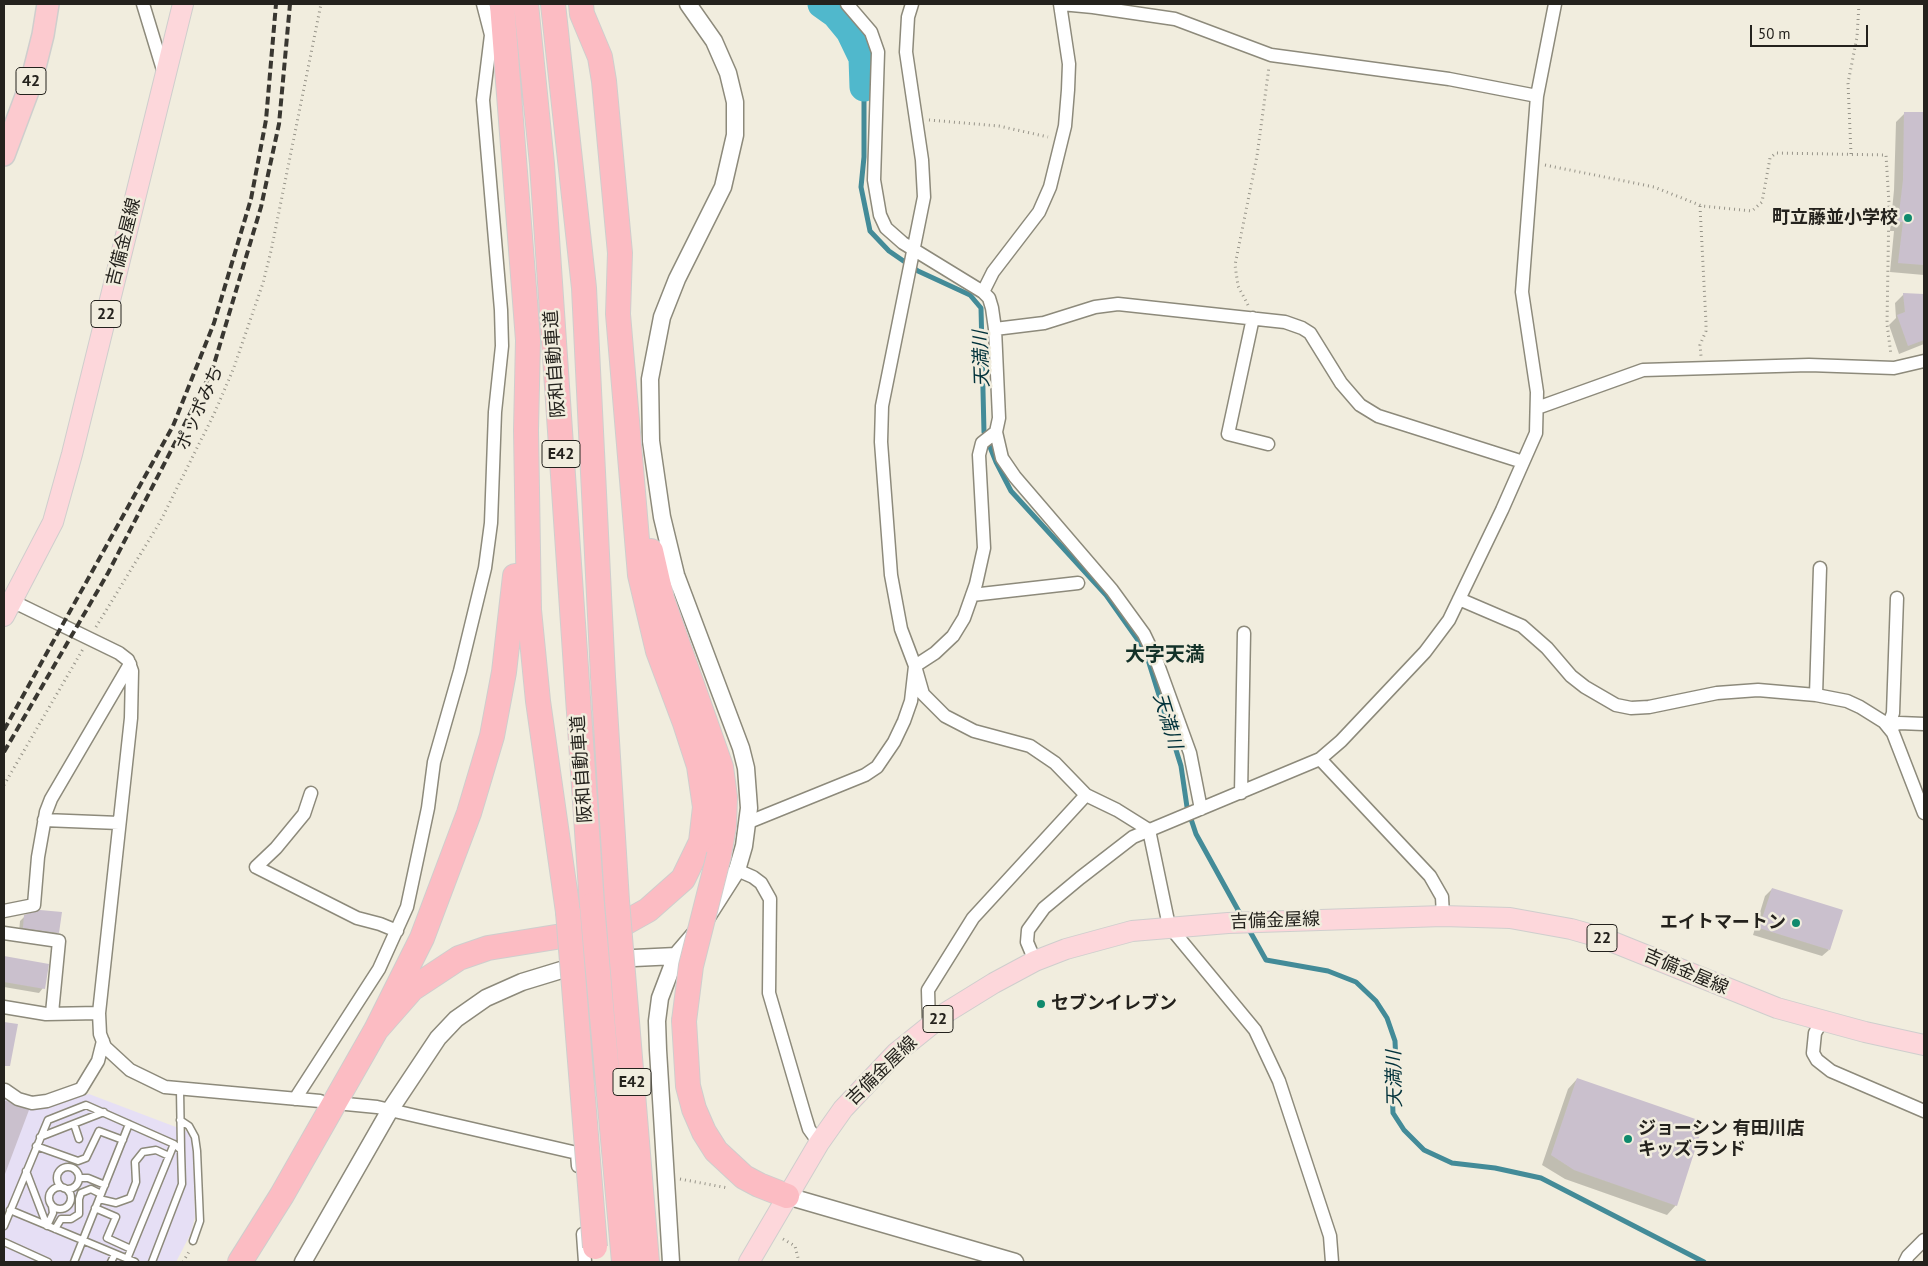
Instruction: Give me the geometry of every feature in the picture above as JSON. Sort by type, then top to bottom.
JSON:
[{"type":"highway","name":"42","points":[[4,155],[31,83],[43,35],[48,4]]},
{"type":"highway","points":[[502,4],[528,340],[526,430],[529,610],[538,701],[568,912],[592,1257]]},
{"type":"highway","name":"阪和自動車道","points":[[526,4],[542,164],[592,905],[624,1262]]},
{"type":"highway","name":"阪和自動車道","points":[[553,4],[584,288],[603,687],[617,901],[647,1262]]},
{"type":"highway","points":[[376,1030],[412,989],[459,958],[488,948],[590,932],[622,924],[648,910],[683,879],[693,862],[701,842],[705,807],[704,793],[685,723],[658,651],[640,575],[618,314],[620,254],[604,81],[600,57],[582,14],[581,4]]},
{"type":"highway","points":[[240,1262],[282,1195],[376,1030],[422,938],[469,814],[492,736],[504,672],[512,608],[526,430]]},
{"type":"highway","points":[[627,432],[643,517],[662,599],[721,767],[725,797],[724,826],[728,863],[690,966],[684,1021],[688,1086],[694,1109],[704,1132],[716,1151],[744,1177],[759,1186],[787,1196]]},
{"type":"main road","name":"吉備金屋線","points":[[8,608],[55,513],[72,454],[183,4]]},
{"type":"main road","name":"吉備金屋線","points":[[749,1262],[819,1143],[843,1109],[896,1053],[929,1026],[994,983],[1035,962],[1096,940],[1132,932],[1169,926],[1228,923],[1443,916],[1510,918],[1571,929],[1636,950],[1777,1008],[1822,1021],[1924,1045]]},
{"type":"street","points":[[143,4],[165,76]]},
{"type":"street","points":[[295,1099],[379,969],[407,907],[428,808],[434,762],[460,671],[481,587],[491,523],[495,412],[502,346],[501,310],[484,100],[491,36],[484,4]]},
{"type":"street","points":[[672,1261],[657,1021],[663,987],[676,956],[700,928],[728,863],[744,846],[749,822],[746,768],[741,748],[676,575],[662,517],[651,441],[650,378],[662,317],[677,279],[723,187],[735,135],[735,102],[728,73],[714,41],[688,4]]},
{"type":"street","points":[[847,4],[871,32],[878,52],[874,180],[876,200],[886,228],[913,253],[982,292],[989,298],[995,329],[999,418],[996,432],[1002,458],[1015,477],[1112,590],[1144,634],[1156,659],[1190,753],[1199,810]]},
{"type":"street","points":[[912,4],[908,18],[906,52],[924,185],[919,228],[882,406],[881,442],[891,575],[901,629],[923,694],[945,716],[974,731],[1030,746],[1055,762],[1086,795],[1117,810],[1149,830],[1169,926],[1255,1030],[1268,1054],[1279,1080],[1330,1236],[1332,1262]]},
{"type":"street","points":[[982,292],[993,272],[1039,212],[1050,187],[1062,141],[1067,111],[1069,74],[1061,4],[1175,19],[1271,54],[1450,79],[1537,96]]},
{"type":"street","points":[[1035,962],[1027,942],[1028,930],[1044,908],[1117,848],[1149,830],[1320,759],[1341,741],[1438,638],[1460,599],[1536,432],[1538,392],[1522,292],[1537,96],[1555,4]]},
{"type":"street","points":[[995,329],[1050,322],[1090,308],[1118,304],[1285,322],[1310,333],[1351,395],[1360,405],[1378,416],[1420,431],[1523,462]]},
{"type":"street","points":[[1256,319],[1228,434],[1268,444]]},
{"type":"street","points":[[1537,408],[1643,370],[1809,365],[1894,368],[1924,361]]},
{"type":"street","points":[[915,666],[935,653],[953,636],[964,618],[972,595],[984,548],[979,455],[982,443],[996,432]]},
{"type":"street","points":[[1816,695],[1820,568]]},
{"type":"street","points":[[972,595],[1078,584]]},
{"type":"street","points":[[1888,727],[1893,713],[1897,598]]},
{"type":"street","points":[[1460,599],[1522,626],[1548,648],[1571,676],[1585,687],[1616,705],[1631,708],[1649,707],[1737,690],[1816,695],[1860,707],[1888,727],[1901,752],[1924,814]]},
{"type":"street","points":[[8,608],[89,638],[119,653],[130,664],[133,690],[132,718],[99,1013],[100,1034],[103,1041],[114,1056],[130,1070],[150,1081],[180,1089],[320,1101]]},
{"type":"street","points":[[1241,793],[1244,633]]},
{"type":"street","points":[[4,911],[34,904],[38,856],[44,820],[51,799],[130,664]]},
{"type":"street","points":[[749,822],[865,775],[876,767],[894,742],[904,721],[911,701],[915,666]]},
{"type":"street","points":[[1888,727],[1900,723],[1924,724]]},
{"type":"street","points":[[1320,759],[1430,876],[1442,897],[1443,916]]},
{"type":"street","points":[[311,793],[304,814],[276,848],[256,867],[357,918],[397,931]]},
{"type":"street","points":[[929,1026],[928,990],[973,918],[1086,795]]},
{"type":"street","points":[[44,820],[119,823]]},
{"type":"street","points":[[728,863],[761,883],[770,899],[769,993],[809,1129],[819,1143]]},
{"type":"street","points":[[4,933],[59,941],[52,1013]]},
{"type":"street","points":[[303,1262],[390,1110],[438,1038],[456,1019],[486,998],[522,982],[581,964],[632,957],[676,956]]},
{"type":"street","points":[[4,1007],[34,1013],[99,1013]]},
{"type":"street","points":[[1822,1021],[1814,1044],[1813,1053],[1817,1060],[1832,1071],[1924,1111]]},
{"type":"street","points":[[4,1090],[18,1099],[32,1103],[47,1101],[82,1089],[98,1062],[103,1041]]},
{"type":"street","points":[[346,1104],[390,1110],[577,1153],[592,1257]]},
{"type":"street","points":[[787,1196],[1015,1262]]},
{"type":"street","points":[[1905,1262],[1908,1256],[1924,1240]]},
{"type":"lane","points":[[152,1262],[182,1184],[180,1089]]},
{"type":"lane","points":[[4,1226],[36,1146],[48,1120],[52,1116],[86,1105],[174,1144],[180,1150]]},
{"type":"lane","points":[[40,1137],[104,1112]]},
{"type":"lane","points":[[180,1120],[190,1126],[195,1137],[197,1151],[200,1221],[193,1241]]},
{"type":"lane","points":[[74,1124],[79,1139]]},
{"type":"lane","points":[[74,1262],[129,1124]]},
{"type":"lane","points":[[36,1146],[78,1161],[86,1158],[99,1131],[122,1140]]},
{"type":"lane","points":[[127,1259],[174,1144]]},
{"type":"lane","points":[[55,1229],[62,1219],[71,1219],[79,1214],[79,1198],[81,1193],[91,1189],[100,1196],[116,1203],[130,1198],[136,1182],[133,1167],[137,1158],[143,1152],[156,1150],[169,1156]]},
{"type":"lane","points":[[52,1206],[59,1209],[68,1205],[70,1196],[58,1183],[57,1177],[64,1168],[74,1170],[79,1178]]},
{"type":"lane","points":[[26,1171],[47,1226]]},
{"type":"lane","points":[[79,1178],[88,1178],[104,1186]]},
{"type":"lane","points":[[47,1226],[54,1213],[49,1200],[50,1192],[56,1188],[74,1188],[79,1178]]},
{"type":"lane","points":[[95,1208],[116,1216],[107,1238],[132,1249]]},
{"type":"lane","points":[[10,1210],[135,1262]]},
{"type":"lane","points":[[4,1242],[48,1262]]},
{"type":"lane","points":[[112,1262],[115,1254]]},
{"type":"path","name":"ポッポみち","points":[[4,785],[89,638],[160,522],[214,414],[233,370],[271,251],[321,4]]},
{"type":"path","points":[[1851,154],[1848,83],[1857,37],[1859,4]]},
{"type":"path","points":[[1256,319],[1242,296],[1235,272],[1257,156],[1271,54]]},
{"type":"path","points":[[916,120],[999,126],[1062,141]]},
{"type":"path","points":[[1532,163],[1654,187],[1700,206],[1744,211],[1756,208],[1762,200],[1770,158],[1776,153],[1886,155],[1889,203],[1887,324],[1894,368]]},
{"type":"path","points":[[1700,206],[1706,323],[1706,331],[1700,345],[1701,368]]},
{"type":"path","points":[[666,1176],[732,1190]]},
{"type":"path","points":[[766,1232],[790,1241],[795,1246],[798,1262]]},
{"type":"shaded area","points":[[89,1094],[189,1132],[193,1141],[195,1217],[191,1233],[176,1262],[4,1262],[4,1095],[38,1108]]},
{"type":"building","points":[[1904,112],[1924,112],[1924,265],[1898,263],[1903,222],[1898,222],[1903,180]]},
{"type":"building","points":[[1903,293],[1924,294],[1924,340],[1908,346],[1897,315],[1905,312]]},
{"type":"building","points":[[1772,888],[1843,910],[1830,950],[1759,928]]},
{"type":"building","points":[[40,910],[62,912],[59,933],[23,928],[24,915]]},
{"type":"building","points":[[4,956],[49,964],[45,989],[4,982]]},
{"type":"building","points":[[4,1022],[18,1024],[10,1066],[4,1066]]},
{"type":"building","name":"ジョーシン 有田川店 キッズランド","points":[[1577,1078],[1704,1122],[1677,1206],[1574,1170],[1551,1155]]},
{"type":"building","points":[[4,1100],[29,1110],[5,1174],[4,1173]]},
{"type":"waterway","name":"天満川","points":[[822,4],[836,14],[850,31],[863,58],[864,87]]},
{"type":"waterway","name":"天満川","points":[[864,87],[864,157],[861,187],[870,231],[889,251],[918,271],[970,295],[981,308],[984,432],[996,462],[1011,491],[1106,595],[1145,650],[1181,766],[1187,807],[1196,834],[1243,919]]},
{"type":"waterway","name":"天満川","points":[[1247,926],[1266,960],[1328,971],[1356,982],[1376,1001],[1387,1018],[1395,1041],[1396,1064],[1392,1089],[1393,1113],[1404,1130],[1424,1150],[1452,1163],[1495,1168],[1541,1178],[1704,1262]]},
{"type":"railway","points":[[4,730],[173,426],[214,323],[251,199],[266,120],[276,4]]},
{"type":"railway","points":[[4,752],[108,573],[212,371],[261,207],[279,124],[290,4]]},
{"type":"place","name":"町立藤並小学校","points":[[1908,218]]},
{"type":"place","name":"エイトマートン","points":[[1796,923]]},
{"type":"place","name":"セブンイレブン","points":[[1041,1004]]},
{"type":"place","name":"ジョーシン 有田川店 キッズランド","points":[[1628,1139]]},
{"type":"district","name":"大字天満","points":[[1165,655]]}]
